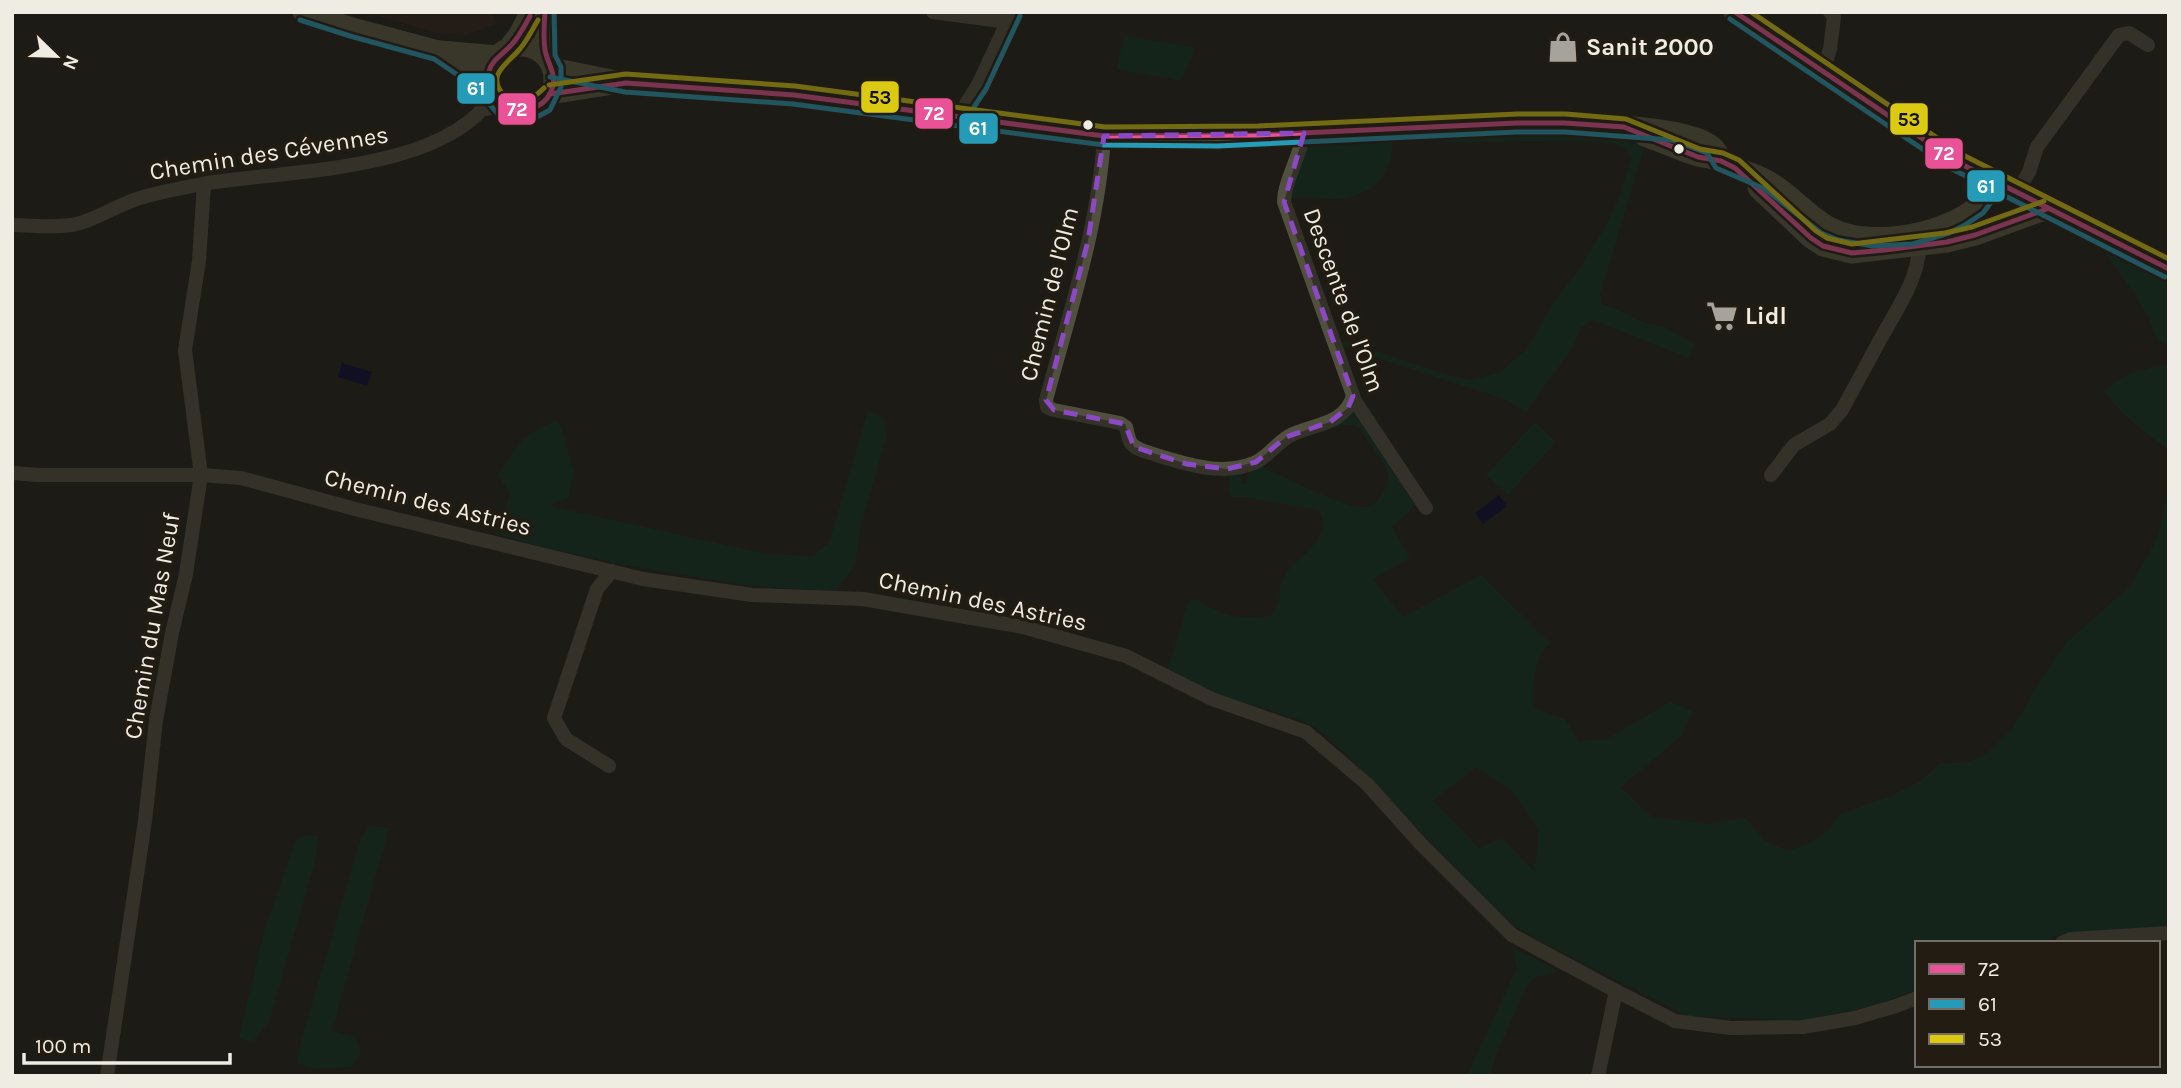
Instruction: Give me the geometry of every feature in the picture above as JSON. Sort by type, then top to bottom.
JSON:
[{"type":"main road","points":[[1735,12],[1957,162],[2169,269]]},
{"type":"street","points":[[303,12],[438,51],[503,52],[518,46],[528,47],[549,63],[626,83],[794,95],[1104,136],[1218,137],[1517,123],[1624,127],[1698,157],[1728,164],[1769,181],[1820,222],[1840,232],[1863,236],[1947,242],[1975,235],[2047,209]]},
{"type":"street","points":[[492,100],[489,72],[519,36],[531,12]]},
{"type":"street","points":[[438,51],[474,74],[492,100],[512,111],[534,109],[544,103],[554,85],[549,63],[545,12]]},
{"type":"street","points":[[933,12],[1010,17],[967,104],[964,116]]},
{"type":"street","points":[[1823,71],[1830,49],[1834,14]]},
{"type":"street","points":[[2017,192],[2029,172],[2037,147],[2119,35],[2129,33],[2148,45]]},
{"type":"street","points":[[551,94],[626,83]]},
{"type":"street","name":"Chemin des Cévennes","points":[[12,225],[72,225],[140,198],[204,184],[399,156],[439,141],[492,100]]},
{"type":"street","name":"Descente de l'Olm","points":[[1304,133],[1299,156],[1284,194],[1284,202],[1353,396],[1362,414],[1426,508]]},
{"type":"street","name":"Chemin de l'Olm","points":[[1104,136],[1088,241],[1046,400],[1047,407],[1119,423],[1126,427],[1134,447],[1154,454],[1209,468],[1227,469],[1256,462],[1286,437],[1330,422],[1348,408],[1353,396]]},
{"type":"street","points":[[1919,240],[1973,210],[1984,198],[1988,188],[1985,177]]},
{"type":"street","name":"Chemin du Mas Neuf","points":[[107,1076],[145,821],[156,720],[186,573],[201,475],[186,349],[199,261],[204,184]]},
{"type":"street","points":[[1771,475],[1794,445],[1830,425],[1842,410],[1903,297],[1917,265],[1919,240]]},
{"type":"street","name":"Chemin des Astries","points":[[12,473],[201,475],[241,478],[359,510],[643,579],[751,595],[863,598],[1023,627],[1126,656],[1212,699],[1306,732],[1368,785],[1420,843],[1512,935],[1675,1021],[1731,1028],[1811,1026],[1855,1018],[1915,999]]},
{"type":"street","points":[[609,766],[566,739],[554,718],[597,589],[612,571]]},
{"type":"street","points":[[2066,941],[2169,933]]},
{"type":"street","points":[[1598,1076],[1616,991]]},
{"type":"highlighted area","points":[[1304,133],[1284,202],[1353,396],[1348,408],[1330,422],[1286,437],[1256,462],[1227,469],[1187,464],[1134,447],[1125,424],[1054,410],[1046,400],[1088,241],[1104,136]]},
{"type":"shaded area","points":[[364,12],[493,12],[497,24],[466,35],[437,33]]},
{"type":"shaded area","points":[[342,363],[372,372],[367,386],[338,377]]},
{"type":"shaded area","points":[[1499,495],[1507,506],[1483,524],[1475,513]]},
{"type":"green space","points":[[1124,36],[1194,47],[1190,62],[1180,80],[1117,69]]},
{"type":"green space","points":[[1571,132],[1621,136],[1645,144],[1600,295],[1602,304],[1644,323],[1664,327],[1695,344],[1689,358],[1593,320],[1581,327],[1573,347],[1526,412],[1507,400],[1339,345],[1344,342],[1355,344],[1444,374],[1471,380],[1500,372],[1527,349],[1554,302],[1579,269],[1607,224],[1631,159],[1629,154],[1618,145],[1596,141],[1441,142],[1445,134]]},
{"type":"green space","points":[[1392,140],[1392,152],[1385,173],[1371,188],[1339,199],[1289,199],[1306,148],[1328,142]]},
{"type":"green space","points":[[2105,252],[2169,283],[2169,346],[2157,339],[2148,316]]},
{"type":"green space","points":[[2169,364],[2169,450],[2134,423],[2103,390],[2131,373]]},
{"type":"green space","points":[[1353,408],[1420,498],[1392,527],[1410,558],[1373,579],[1403,617],[1481,575],[1550,643],[1544,649],[1537,665],[1533,708],[1566,720],[1578,741],[1605,740],[1670,702],[1693,711],[1681,736],[1621,787],[1652,817],[1708,824],[1745,818],[1766,842],[1789,851],[1810,843],[1827,832],[1840,814],[1893,795],[1921,781],[1939,764],[1969,762],[1987,754],[2013,728],[2066,643],[2131,585],[2156,541],[2169,491],[2169,927],[2098,930],[2061,935],[2046,941],[1915,941],[1915,990],[1874,1006],[1804,1020],[1688,1016],[1517,927],[1473,886],[1345,753],[1315,727],[1298,719],[1219,695],[1168,669],[1189,601],[1196,599],[1214,610],[1232,616],[1272,615],[1286,574],[1321,533],[1319,510],[1231,497],[1228,488],[1231,473],[1242,474],[1240,483],[1246,484],[1248,474],[1264,467],[1314,491],[1355,506],[1370,506],[1379,498],[1388,479],[1379,458],[1357,427],[1348,425],[1333,426]],"holes":[[[1476,767],[1513,792],[1538,828],[1537,856],[1533,870],[1502,838],[1479,848],[1433,800]]]},
{"type":"green space","points":[[868,411],[884,418],[887,435],[863,517],[855,566],[836,591],[754,586],[639,568],[546,548],[497,534],[510,493],[498,475],[521,442],[535,431],[556,421],[562,429],[574,473],[568,498],[551,504],[557,508],[766,554],[812,556],[829,543]]},
{"type":"green space","points":[[1535,422],[1556,442],[1508,495],[1486,475]]},
{"type":"green space","points":[[370,826],[389,828],[332,1031],[355,1037],[361,1053],[351,1067],[315,1069],[297,1063],[300,1045],[361,838]]},
{"type":"green space","points":[[306,835],[318,836],[316,858],[269,1022],[252,1042],[239,1038],[264,932],[295,842]]},
{"type":"green space","points":[[1512,947],[1558,971],[1537,977],[1527,985],[1496,1055],[1490,1076],[1467,1076],[1517,968]]},
{"type":"transit line","name":"72","points":[[530,16],[516,40],[489,71],[489,85],[494,96],[514,109],[526,110],[537,106],[547,99],[553,86],[544,45],[545,12]]},
{"type":"transit line","name":"61","points":[[300,20],[434,59],[474,86],[497,113],[523,121],[550,110],[561,87],[561,67],[555,55],[554,12]]},
{"type":"transit line","name":"72","points":[[1735,12],[1957,162],[2169,269]]},
{"type":"transit line","name":"53","points":[[1751,12],[1961,154],[2169,259]]},
{"type":"transit line","name":"61","points":[[973,117],[974,107],[986,89],[1020,16]]},
{"type":"transit line","name":"61","points":[[1730,19],[1952,169],[2165,277]]},
{"type":"transit line","name":"53","points":[[538,20],[522,47],[500,71],[497,82],[505,97],[516,101],[531,98],[544,88]]},
{"type":"transit line","name":"53","points":[[549,85],[626,74],[795,86],[1105,127],[1258,126],[1517,114],[1566,114],[1626,119],[1700,149],[1723,153],[1739,160],[1816,231],[1827,238],[1852,244],[1945,233],[1972,227],[2044,201]]},
{"type":"transit line","name":"61","points":[[550,77],[625,92],[793,104],[1104,145],[1218,146],[1517,132],[1565,132],[1671,140],[1707,153],[1716,168],[1765,189],[1821,233],[1838,240],[1873,246],[1913,244],[1965,225],[1983,213],[1992,201],[1994,176]]},
{"type":"transit line","name":"72","points":[[550,94],[626,83],[794,95],[1104,136],[1258,135],[1517,123],[1624,127],[1698,157],[1721,161],[1735,168],[1811,238],[1823,246],[1852,253],[1947,242],[1975,235],[2047,209]]},
{"type":"place","name":"Sanit 2000","points":[[1563,47]]},
{"type":"place","name":"Lidl","points":[[1722,316]]}]
